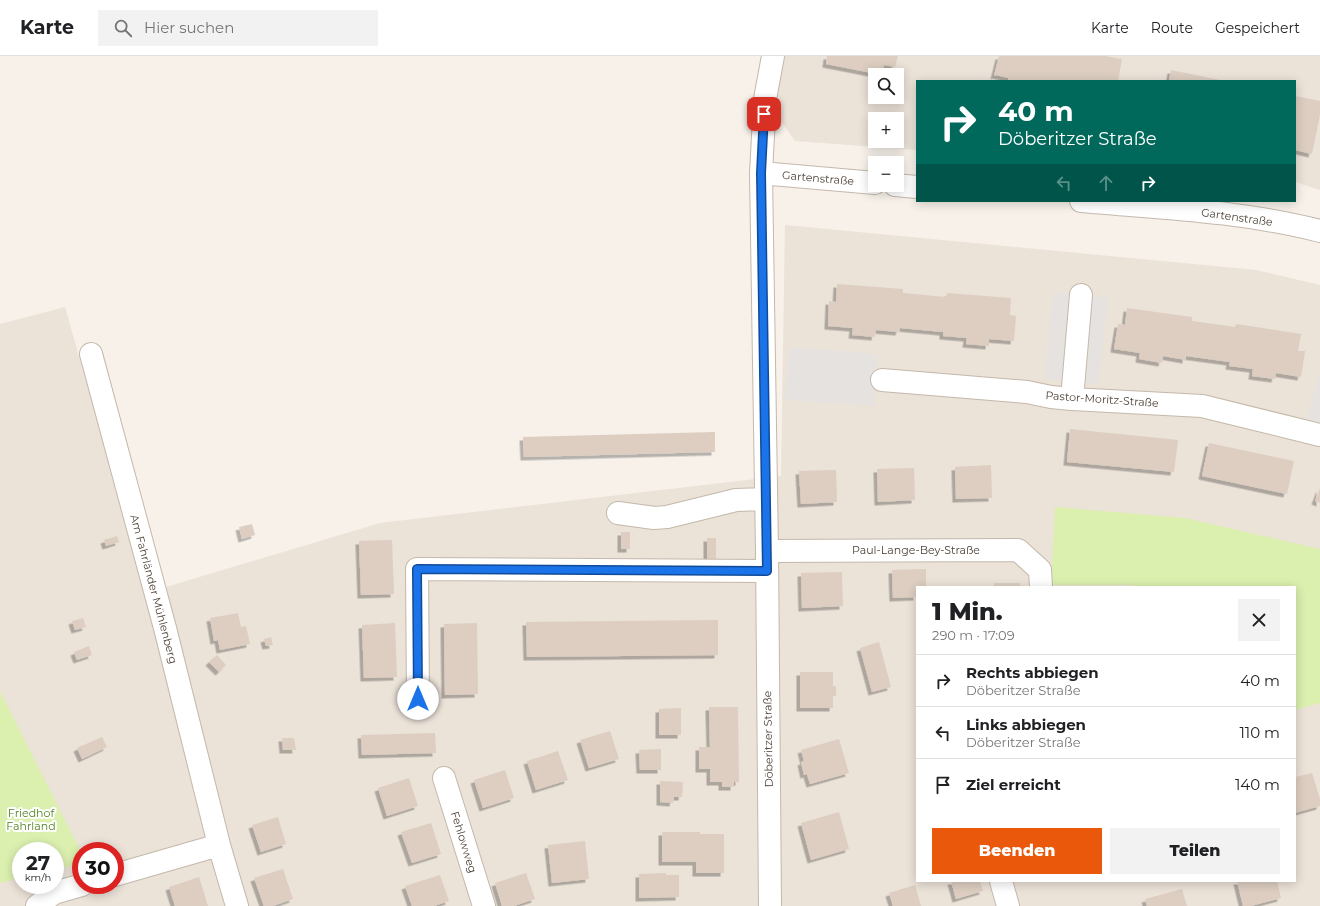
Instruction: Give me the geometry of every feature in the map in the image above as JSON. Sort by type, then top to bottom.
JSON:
[{"type":"street","name":"Döberitzer Straße","points":[[770,906],[767,561],[761,173],[765,99],[773,56]]},
{"type":"street","name":"Gartenstraße","points":[[761,173],[868,182]]},
{"type":"street","points":[[904,186],[916,187]]},
{"type":"street","name":"Gartenstraße","points":[[1093,202],[1224,213],[1320,231]]},
{"type":"street","points":[[1072,398],[1081,295]]},
{"type":"street","name":"Am Fahrländer Mühlenberg","points":[[91,354],[165,628],[219,845]]},
{"type":"street","name":"Pastor-Moritz-Straße","points":[[882,380],[1028,392],[1051,397],[1202,406],[1320,435]]},
{"type":"street","points":[[618,513],[654,518],[667,517],[736,500],[766,499]]},
{"type":"street","name":"Paul-Lange-Bey-Straße","points":[[767,561],[1018,550],[1040,570],[1040,586]]},
{"type":"street","points":[[418,699],[417,569],[767,561]]},
{"type":"street","name":"Fehlowweg","points":[[444,778],[484,906]]},
{"type":"street","points":[[124,872],[219,845],[237,906]]},
{"type":"street","points":[[1001,882],[1008,906]]},
{"type":"street","points":[[37,906],[54,893],[72,888]]},
{"type":"shaded area","points":[[773,56],[1320,56],[1320,190],[1296,182],[1296,80],[916,80],[916,150],[890,148],[904,148],[904,112],[868,112],[868,146],[795,141],[765,99]]},
{"type":"shaded area","points":[[785,225],[1256,270],[1320,285],[1320,906],[0,906],[0,324],[65,307],[146,593],[380,523],[781,476]]},
{"type":"shaded area","points":[[1053,292],[1108,298],[1099,384],[1045,379]]},
{"type":"shaded area","points":[[789,347],[878,354],[874,406],[785,400]]},
{"type":"shaded area","points":[[1320,373],[1320,424],[1306,420]]},
{"type":"green space","points":[[1055,507],[1185,518],[1320,549],[1320,703],[1296,710],[1296,586],[1051,585]]},
{"type":"green space","name":"Friedhof Fahrland","points":[[0,691],[76,842],[72,842],[72,866],[64,868],[64,842],[12,842],[12,880],[0,883]]},
{"type":"building","points":[[827,56],[898,56],[895,67],[884,65],[883,68],[868,68],[868,72],[826,64]]},
{"type":"building","points":[[999,56],[1105,56],[1122,59],[1118,80],[1008,80],[1008,78],[996,75],[994,76]]},
{"type":"building","points":[[1171,70],[1220,80],[1169,80]]},
{"type":"building","points":[[1296,96],[1320,101],[1320,115],[1312,154],[1296,150]]},
{"type":"building","points":[[837,284],[903,289],[903,293],[946,297],[947,293],[1011,298],[1010,315],[1016,316],[1014,341],[989,339],[989,346],[966,344],[967,338],[943,336],[943,332],[900,328],[899,332],[876,330],[875,337],[852,335],[853,328],[828,326],[829,301],[836,302]]},
{"type":"building","points":[[1127,308],[1192,317],[1192,321],[1235,327],[1236,324],[1301,334],[1298,351],[1305,351],[1301,377],[1276,373],[1275,379],[1252,376],[1253,369],[1229,366],[1230,362],[1186,356],[1186,360],[1163,356],[1162,363],[1139,359],[1140,353],[1114,349],[1118,324],[1125,325]]},
{"type":"building","points":[[1070,429],[1178,440],[1174,472],[1067,462]]},
{"type":"building","points":[[715,432],[715,452],[524,457],[523,437]]},
{"type":"building","points":[[1209,443],[1294,461],[1287,494],[1202,476]]},
{"type":"building","points":[[991,465],[992,498],[956,499],[955,467]]},
{"type":"building","points":[[914,468],[915,500],[878,502],[877,469]]},
{"type":"building","points":[[836,470],[837,502],[801,504],[799,471]]},
{"type":"building","points":[[1320,488],[1320,503],[1315,501]]},
{"type":"building","points":[[252,524],[255,535],[242,539],[239,527]]},
{"type":"building","points":[[621,532],[630,532],[630,549],[621,549]]},
{"type":"building","points":[[117,536],[119,542],[106,546],[104,540]]},
{"type":"building","points":[[707,538],[716,538],[716,563],[707,563]]},
{"type":"building","points":[[392,540],[394,594],[361,595],[359,541]]},
{"type":"building","points":[[926,569],[926,586],[916,586],[916,597],[893,598],[892,570]]},
{"type":"building","points":[[842,572],[843,606],[802,608],[801,573]]},
{"type":"building","points":[[994,583],[1020,583],[1020,586],[994,586]]},
{"type":"building","points":[[238,613],[241,627],[246,626],[250,644],[220,650],[218,640],[214,641],[210,618]]},
{"type":"building","points":[[83,618],[86,627],[75,630],[72,621]]},
{"type":"building","points":[[718,620],[718,655],[527,657],[526,622]]},
{"type":"building","points":[[395,623],[397,677],[364,678],[362,625]]},
{"type":"building","points":[[477,623],[478,694],[445,695],[444,624]]},
{"type":"building","points":[[271,637],[273,645],[266,646],[264,639]]},
{"type":"building","points":[[879,642],[891,687],[872,692],[860,648]]},
{"type":"building","points":[[89,646],[92,655],[77,660],[74,652]]},
{"type":"building","points":[[217,655],[226,665],[219,672],[209,662]]},
{"type":"building","points":[[800,672],[833,672],[833,686],[836,686],[836,696],[833,696],[833,708],[800,708]]},
{"type":"building","points":[[709,707],[738,707],[739,782],[734,782],[734,787],[722,787],[722,782],[710,782],[710,769],[699,769],[699,747],[710,747]]},
{"type":"building","points":[[681,708],[681,735],[659,735],[659,709]]},
{"type":"building","points":[[610,731],[619,759],[589,768],[580,740]]},
{"type":"building","points":[[435,733],[436,753],[362,755],[361,735]]},
{"type":"building","points":[[102,737],[107,747],[82,759],[77,748]]},
{"type":"building","points":[[282,738],[294,738],[296,750],[283,750]]},
{"type":"building","points":[[839,739],[849,773],[810,784],[807,774],[804,775],[801,762],[804,761],[801,750]]},
{"type":"building","points":[[661,749],[661,770],[640,770],[639,750]]},
{"type":"building","points":[[558,751],[568,780],[536,790],[527,761]]},
{"type":"building","points":[[505,770],[514,798],[483,808],[474,780]]},
{"type":"building","points":[[1312,773],[1320,799],[1320,806],[1296,813],[1296,777]]},
{"type":"building","points":[[409,778],[418,806],[387,816],[378,788]]},
{"type":"building","points":[[660,781],[683,782],[682,797],[674,797],[673,803],[660,802]]},
{"type":"building","points":[[839,812],[849,849],[811,860],[801,823]]},
{"type":"building","points":[[278,817],[286,844],[261,852],[252,825]]},
{"type":"building","points":[[431,823],[441,854],[412,863],[401,832]]},
{"type":"building","points":[[662,832],[700,832],[700,834],[724,834],[724,873],[696,873],[696,862],[662,862]]},
{"type":"building","points":[[585,841],[589,879],[552,883],[548,845]]},
{"type":"building","points":[[283,869],[293,899],[273,906],[264,906],[254,878]]},
{"type":"building","points":[[526,873],[535,899],[514,906],[502,906],[495,883]]},
{"type":"building","points":[[666,873],[666,875],[679,875],[679,897],[639,898],[639,874]]},
{"type":"building","points":[[440,875],[449,901],[434,906],[412,906],[405,886]]},
{"type":"building","points":[[199,877],[208,906],[175,906],[169,887]]},
{"type":"building","points":[[951,882],[980,882],[983,891],[956,899]]},
{"type":"building","points":[[1237,882],[1277,882],[1281,898],[1251,906],[1243,906]]},
{"type":"building","points":[[915,885],[921,906],[893,906],[889,893]]},
{"type":"building","points":[[1182,889],[1187,906],[1147,906],[1145,899]]},
{"type":"route","points":[[418,699],[417,569],[767,571],[761,173],[764,114]]}]
